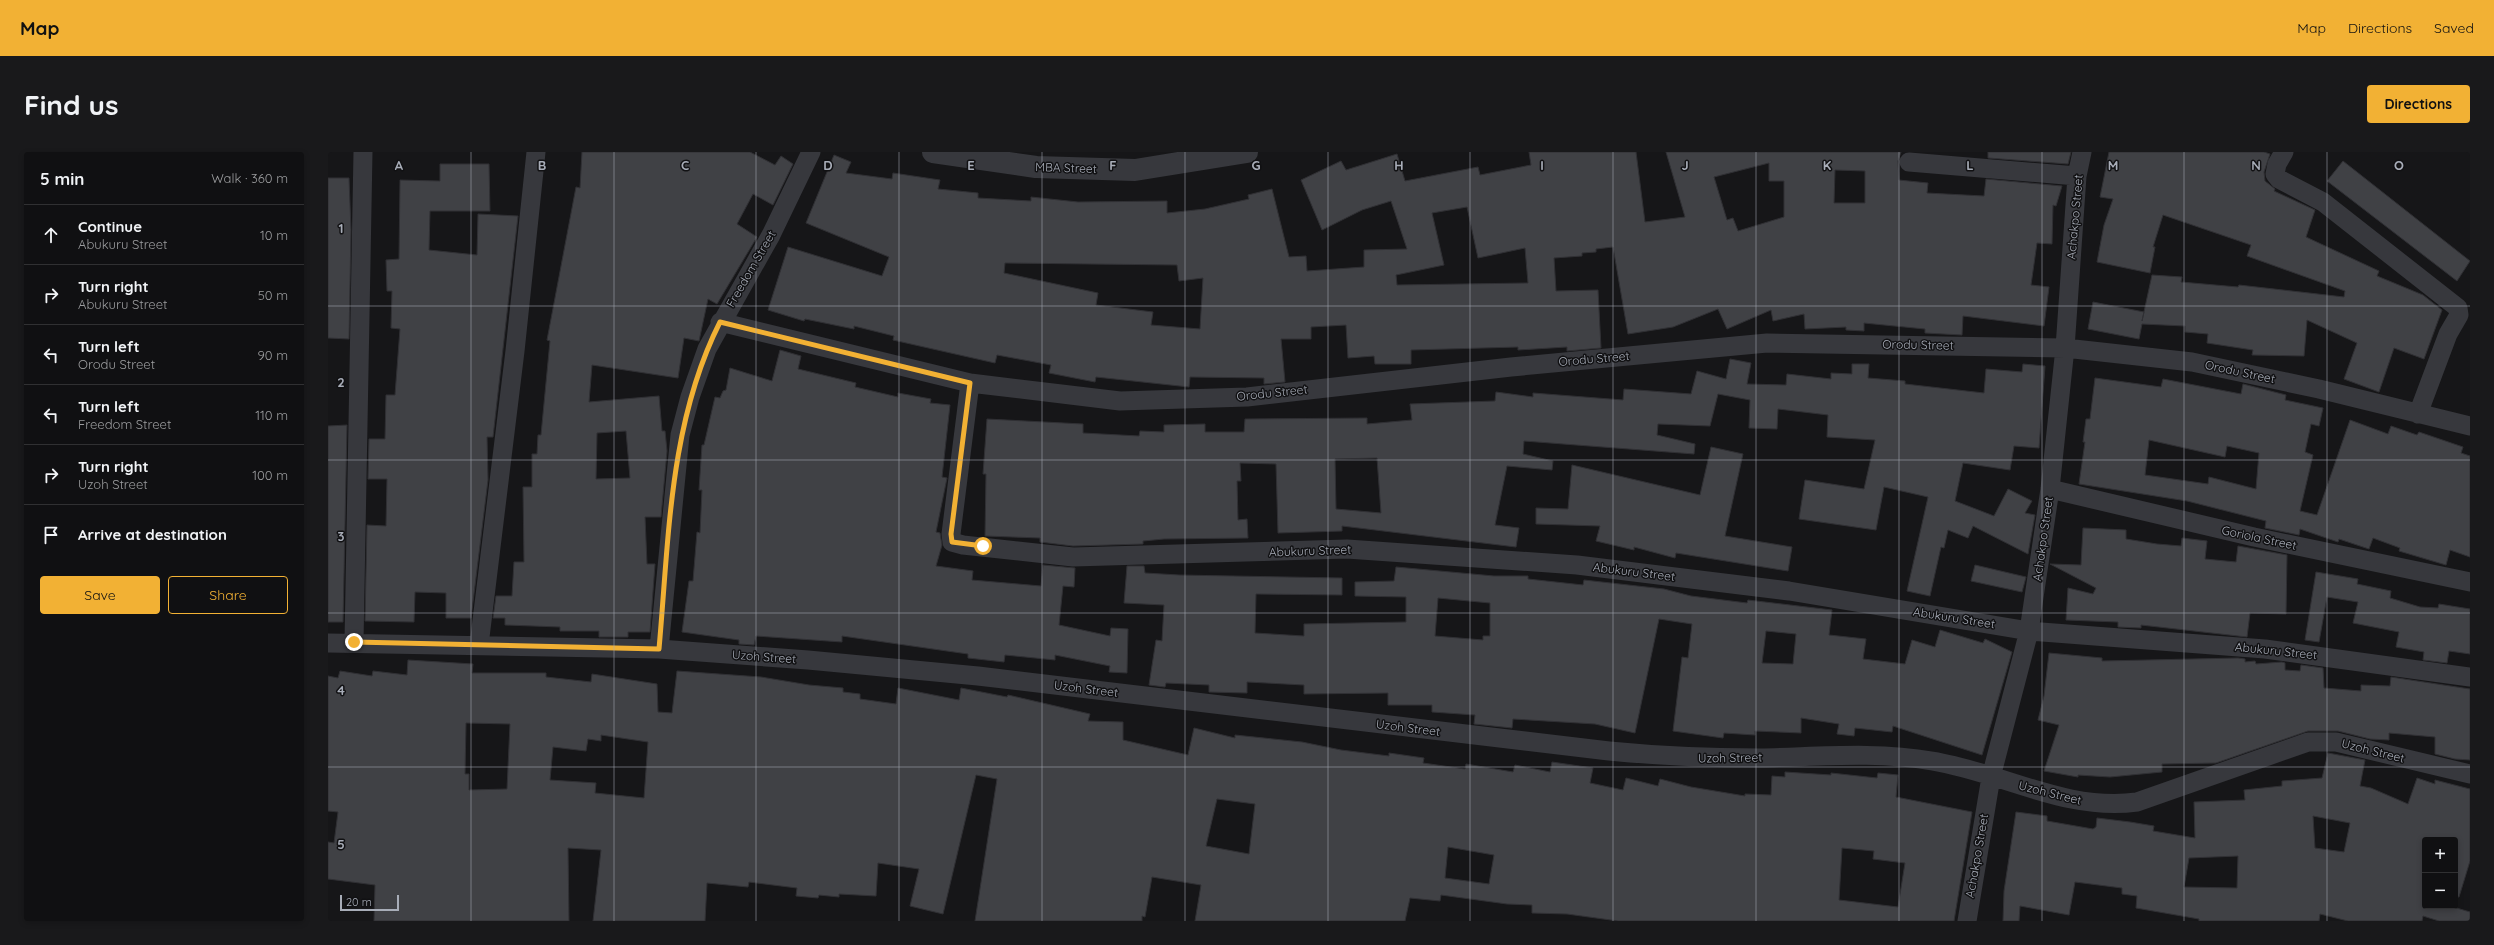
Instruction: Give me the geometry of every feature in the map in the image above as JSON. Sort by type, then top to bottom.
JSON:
[{"type":"street","points":[[354,642],[363,152]]},
{"type":"street","points":[[479,645],[515,351],[536,152]]},
{"type":"street","name":"Freedom Street","points":[[659,649],[680,435],[694,383],[707,349],[720,322],[771,235],[812,152]]},
{"type":"street","name":"MBA Street","points":[[933,152],[1036,167],[1135,170],[1247,152]]},
{"type":"street","name":"Achakpo Street","points":[[1967,921],[1991,777],[2029,631],[2050,489],[2065,348],[2077,176],[2082,152]]},
{"type":"street","points":[[2284,152],[2276,164],[2275,174],[2279,179],[2323,202],[2458,308],[2459,315],[2448,334],[2418,414]]},
{"type":"street","points":[[1909,162],[2077,176]]},
{"type":"street","name":"Orodu Street","points":[[720,322],[970,383],[1120,400],[1247,397],[1518,366],[1767,343],[2065,348],[2192,362],[2319,389],[2470,426]]},
{"type":"street","name":"Abukuru Street","points":[[970,383],[951,534],[952,542],[963,545],[1073,557],[1347,549],[1577,564],[1789,591],[2029,631],[2265,649],[2470,677]]},
{"type":"street","name":"Goriola Street","points":[[2050,489],[2254,537],[2470,582]]},
{"type":"street","name":"Uzoh Street","points":[[328,643],[354,642],[659,649],[978,676],[1546,744],[1682,758],[1886,756],[1933,761],[2080,802],[2117,805],[2137,802],[2308,742],[2336,742],[2470,774]]},
{"type":"building","points":[[582,152],[750,152],[775,165],[781,156],[793,164],[773,205],[753,194],[737,224],[757,237],[717,304],[708,299],[699,341],[684,338],[678,378],[592,365],[589,402],[659,396],[662,431],[665,431],[667,451],[661,517],[645,517],[647,564],[655,564],[650,632],[628,632],[628,637],[599,637],[599,631],[560,631],[560,627],[505,625],[505,618],[493,618],[496,596],[512,596],[514,562],[524,562],[523,487],[532,487],[532,454],[537,454],[538,435],[541,435],[550,341],[547,340],[576,187],[580,188]],"holes":[[[626,431],[630,478],[596,479],[597,433]]]},
{"type":"building","points":[[1529,152],[1636,152],[1645,222],[1685,217],[1666,152],[1901,152],[1898,161],[1899,180],[1928,183],[1927,193],[1984,196],[1986,179],[2062,186],[2056,206],[2053,205],[2052,244],[2037,243],[2031,285],[2049,287],[2044,326],[1963,316],[1962,335],[1925,333],[1925,329],[1864,323],[1864,331],[1846,330],[1846,327],[1805,329],[1804,314],[1773,321],[1771,310],[1727,329],[1718,309],[1673,327],[1628,334],[1613,247],[1596,249],[1596,252],[1582,253],[1582,256],[1554,258],[1556,291],[1598,290],[1601,348],[1567,351],[1567,347],[1518,350],[1518,347],[1411,350],[1411,364],[1375,364],[1374,356],[1348,358],[1346,325],[1311,327],[1311,339],[1281,339],[1285,382],[1264,384],[1264,378],[1190,377],[1189,387],[1096,377],[1095,382],[1049,373],[1051,365],[997,355],[995,363],[893,340],[894,336],[854,326],[854,329],[805,319],[804,321],[768,310],[788,247],[882,276],[889,257],[806,223],[834,155],[851,162],[846,173],[892,179],[893,173],[940,180],[938,189],[978,193],[978,198],[1031,201],[1031,197],[1078,202],[1167,201],[1167,213],[1205,209],[1249,199],[1248,195],[1272,189],[1289,257],[1306,256],[1307,271],[1364,267],[1364,250],[1407,249],[1391,201],[1362,210],[1322,230],[1301,180],[1341,161],[1346,170],[1397,154],[1405,181],[1478,167],[1480,175],[1531,165]],"holes":[[[1769,163],[1769,181],[1784,181],[1784,217],[1738,231],[1733,218],[1727,220],[1714,177]],[[1835,170],[1865,171],[1865,203],[1834,203]],[[1467,207],[1478,258],[1525,248],[1528,283],[1397,285],[1396,275],[1444,265],[1432,213]],[[1005,263],[1177,265],[1179,281],[1203,278],[1200,329],[1151,325],[1153,312],[1096,305],[1098,293],[1004,273]]]},
{"type":"building","points":[[1988,152],[2071,152],[2068,164],[1988,158]]},
{"type":"building","points":[[2109,152],[2264,152],[2270,154],[2264,172],[2265,181],[2275,189],[2274,191],[2315,210],[2306,237],[2379,271],[2377,276],[2423,295],[2442,310],[2424,359],[2394,348],[2379,392],[2344,379],[2357,343],[2307,320],[2304,356],[2252,355],[2253,350],[2207,343],[2208,334],[2185,332],[2185,326],[2142,324],[2139,339],[2088,329],[2093,302],[2144,312],[2152,275],[2182,277],[2181,282],[2238,287],[2239,285],[2344,297],[2345,291],[2247,256],[2251,245],[2163,215],[2153,247],[2155,247],[2150,273],[2097,262],[2104,225],[2113,199],[2100,197]]},
{"type":"building","points":[[2343,161],[2470,261],[2457,281],[2327,181]]},
{"type":"building","points":[[440,164],[489,164],[490,211],[430,211],[429,250],[477,255],[478,214],[518,216],[493,437],[487,437],[488,480],[471,618],[446,618],[446,593],[415,592],[414,622],[365,621],[367,525],[386,526],[387,479],[368,479],[369,439],[385,439],[386,395],[395,395],[400,329],[391,328],[392,291],[387,291],[386,260],[399,259],[400,180],[440,181]]},
{"type":"building","points":[[328,178],[349,178],[351,230],[349,339],[328,338]]},
{"type":"building","points":[[780,350],[801,356],[798,369],[856,383],[855,387],[898,397],[898,393],[931,399],[930,403],[950,405],[942,477],[947,478],[936,532],[940,533],[942,545],[936,566],[973,571],[972,580],[1041,586],[1043,565],[1075,568],[1074,587],[1063,586],[1059,625],[1110,636],[1111,628],[1128,629],[1127,673],[1109,672],[1110,666],[1055,655],[1055,660],[1005,655],[1004,662],[968,658],[968,654],[842,636],[842,642],[756,636],[754,645],[739,644],[739,640],[682,632],[689,581],[693,581],[697,532],[700,533],[702,490],[699,490],[702,445],[704,445],[715,397],[720,398],[723,391],[726,390],[730,368],[772,381]]},
{"type":"building","points":[[1730,359],[1751,363],[1747,384],[1786,385],[1787,374],[1831,379],[1831,373],[1852,374],[1852,364],[1869,364],[1868,378],[1905,381],[1905,384],[1984,393],[1986,369],[2022,372],[2023,364],[2045,366],[2039,448],[2014,446],[2010,470],[1963,463],[1955,501],[1994,516],[2008,489],[2032,501],[2025,513],[2035,515],[2028,554],[1973,526],[1968,538],[1948,530],[1944,548],[1941,547],[1930,596],[1907,591],[1928,497],[1884,487],[1876,530],[1799,519],[1805,480],[1864,489],[1875,440],[1827,437],[1828,415],[1778,409],[1777,429],[1749,428],[1750,400],[1718,394],[1710,426],[1658,424],[1657,435],[1695,444],[1694,454],[1524,441],[1523,454],[1553,461],[1552,470],[1507,466],[1495,525],[1519,528],[1516,547],[1342,526],[1342,531],[1278,533],[1276,464],[1240,463],[1241,481],[1237,481],[1238,520],[1247,519],[1248,538],[1164,539],[1143,541],[1143,544],[1073,546],[1040,542],[1040,538],[985,536],[986,474],[983,474],[987,419],[1083,424],[1083,433],[1139,436],[1140,431],[1164,432],[1164,425],[1205,424],[1205,432],[1244,432],[1245,419],[1367,418],[1367,424],[1412,420],[1410,404],[1495,401],[1496,392],[1533,397],[1533,393],[1623,400],[1624,389],[1691,394],[1697,371],[1726,379]],"holes":[[[1377,458],[1381,513],[1336,509],[1335,459]]]},
{"type":"building","points":[[2095,378],[2161,387],[2163,379],[2241,394],[2243,384],[2286,395],[2285,400],[2323,408],[2319,426],[2311,424],[2305,452],[2313,455],[2300,511],[2317,515],[2350,420],[2388,434],[2391,426],[2417,435],[2419,432],[2463,447],[2461,453],[2470,456],[2470,557],[2450,550],[2446,565],[2399,551],[2400,548],[2373,538],[2369,549],[2339,539],[2338,542],[2300,529],[2299,535],[2265,528],[2266,521],[2187,501],[2079,484],[2085,442],[2083,442],[2086,419],[2090,419]],"holes":[[[2149,440],[2225,457],[2227,446],[2259,453],[2256,489],[2209,477],[2208,484],[2145,475]]]},
{"type":"building","points":[[347,425],[343,622],[328,622],[328,426]]},
{"type":"building","points":[[1711,447],[1743,454],[1725,536],[1792,547],[1788,571],[1676,553],[1675,558],[1634,547],[1634,550],[1596,541],[1600,526],[1536,524],[1536,508],[1568,509],[1572,465],[1700,495]]},
{"type":"building","points":[[2083,528],[2126,530],[2126,539],[2157,544],[2181,546],[2182,538],[2207,541],[2205,559],[2236,562],[2238,546],[2287,555],[2286,614],[2250,613],[2247,637],[2141,625],[2141,628],[2118,627],[2118,622],[2066,620],[2068,588],[2093,594],[2096,588],[2050,564],[2081,565]]},
{"type":"building","points":[[1975,565],[2026,577],[2022,592],[1971,581]]},
{"type":"building","points":[[1127,566],[1144,566],[1145,573],[1179,575],[1342,578],[1342,595],[1256,594],[1255,633],[1304,636],[1304,624],[1406,622],[1406,597],[1355,596],[1355,582],[1394,581],[1396,567],[1494,576],[1528,576],[1528,579],[1583,585],[1584,580],[1664,589],[1691,596],[1747,603],[1748,600],[1832,610],[1829,635],[1866,639],[1863,659],[1905,664],[1912,640],[1935,647],[1940,630],[1983,643],[1985,639],[2012,652],[1982,755],[1893,726],[1892,732],[1855,728],[1854,736],[1837,734],[1839,724],[1801,718],[1801,733],[1755,731],[1755,735],[1724,733],[1723,738],[1673,731],[1682,657],[1688,658],[1692,624],[1659,619],[1635,733],[1595,724],[1513,719],[1512,728],[1474,724],[1475,715],[1432,712],[1432,705],[1388,705],[1388,693],[1304,694],[1304,685],[1247,682],[1247,693],[1209,692],[1209,685],[1166,683],[1165,687],[1149,685],[1156,640],[1162,641],[1164,605],[1124,603]],"holes":[[[1438,598],[1490,603],[1490,636],[1483,636],[1483,640],[1435,636]],[[1766,631],[1796,634],[1793,664],[1762,663]]]},
{"type":"building","points":[[2316,572],[2358,579],[2357,584],[2391,591],[2390,598],[2420,607],[2438,608],[2439,604],[2470,609],[2470,654],[2449,651],[2447,663],[2423,660],[2424,652],[2396,647],[2399,632],[2353,623],[2358,602],[2327,597],[2319,642],[2305,640]]},
{"type":"building","points":[[2049,653],[2102,658],[2102,661],[2238,658],[2245,659],[2245,662],[2255,661],[2256,664],[2282,662],[2285,663],[2285,670],[2300,671],[2301,665],[2323,668],[2324,688],[2361,691],[2361,685],[2390,686],[2391,677],[2470,689],[2470,760],[2455,759],[2435,754],[2435,737],[2389,733],[2389,740],[2370,739],[2338,731],[2308,731],[2216,763],[2162,764],[2162,772],[2110,777],[2078,775],[2078,777],[2044,771],[2059,725],[2038,720],[2044,696]]},
{"type":"building","points":[[408,660],[473,664],[472,673],[546,673],[546,677],[591,682],[592,674],[657,684],[658,712],[672,713],[677,671],[761,677],[809,685],[843,688],[843,692],[860,694],[860,699],[896,704],[898,688],[959,700],[961,688],[1007,697],[1008,695],[1090,714],[1088,721],[1123,722],[1123,740],[1188,755],[1194,728],[1235,738],[1235,735],[1302,742],[1341,750],[1389,756],[1389,753],[1424,758],[1423,763],[1465,769],[1466,764],[1513,772],[1515,765],[1550,772],[1552,762],[1593,768],[1590,783],[1623,790],[1626,778],[1658,786],[1660,779],[1691,787],[1745,796],[1745,794],[1771,795],[1772,776],[1785,777],[1785,772],[1831,775],[1831,773],[1877,778],[1878,773],[1898,775],[1896,797],[1972,812],[1954,921],[1618,921],[1567,914],[1532,913],[1532,905],[1507,904],[1441,895],[1440,901],[1410,898],[1405,921],[1195,921],[1201,885],[1152,877],[1145,917],[1142,916],[1142,921],[975,921],[997,779],[976,775],[943,914],[910,906],[919,869],[878,863],[876,896],[839,894],[839,897],[819,895],[818,898],[796,896],[797,888],[749,882],[748,887],[707,883],[705,921],[593,921],[601,850],[568,848],[569,921],[374,921],[375,885],[328,879],[328,842],[334,843],[338,812],[328,811],[328,676],[338,678],[340,671],[372,676],[373,671],[407,675]],"holes":[[[466,723],[510,724],[507,789],[469,790],[469,774],[465,774]],[[601,735],[648,742],[644,798],[595,793],[596,783],[550,780],[553,747],[586,751],[588,739],[601,741]],[[1217,799],[1255,804],[1249,854],[1206,846]],[[1448,847],[1494,855],[1489,884],[1445,878]],[[1842,848],[1874,851],[1873,859],[1905,863],[1898,907],[1839,900]]]},
{"type":"building","points":[[2328,753],[2365,760],[2360,786],[2371,788],[2408,804],[2417,778],[2435,784],[2435,780],[2470,789],[2470,861],[2459,897],[2458,837],[2422,837],[2422,909],[2458,908],[2470,912],[2470,921],[2439,921],[2423,916],[2422,921],[2348,921],[2320,914],[2319,921],[2199,921],[2199,919],[2136,908],[2137,896],[2122,894],[2122,888],[2075,882],[2069,915],[2020,906],[2019,921],[2003,921],[2004,891],[2016,812],[2047,816],[2047,821],[2093,829],[2096,827],[2097,818],[2130,822],[2154,826],[2153,831],[2195,838],[2194,802],[2245,800],[2244,790],[2282,786],[2282,781],[2322,778]],"holes":[[[2313,816],[2350,823],[2344,852],[2315,848]],[[2238,856],[2237,888],[2184,887],[2189,858]]]},
{"type":"route","points":[[354,642],[659,649],[680,435],[690,397],[707,349],[720,322],[970,383],[951,534],[952,542],[963,545],[983,546]]}]
